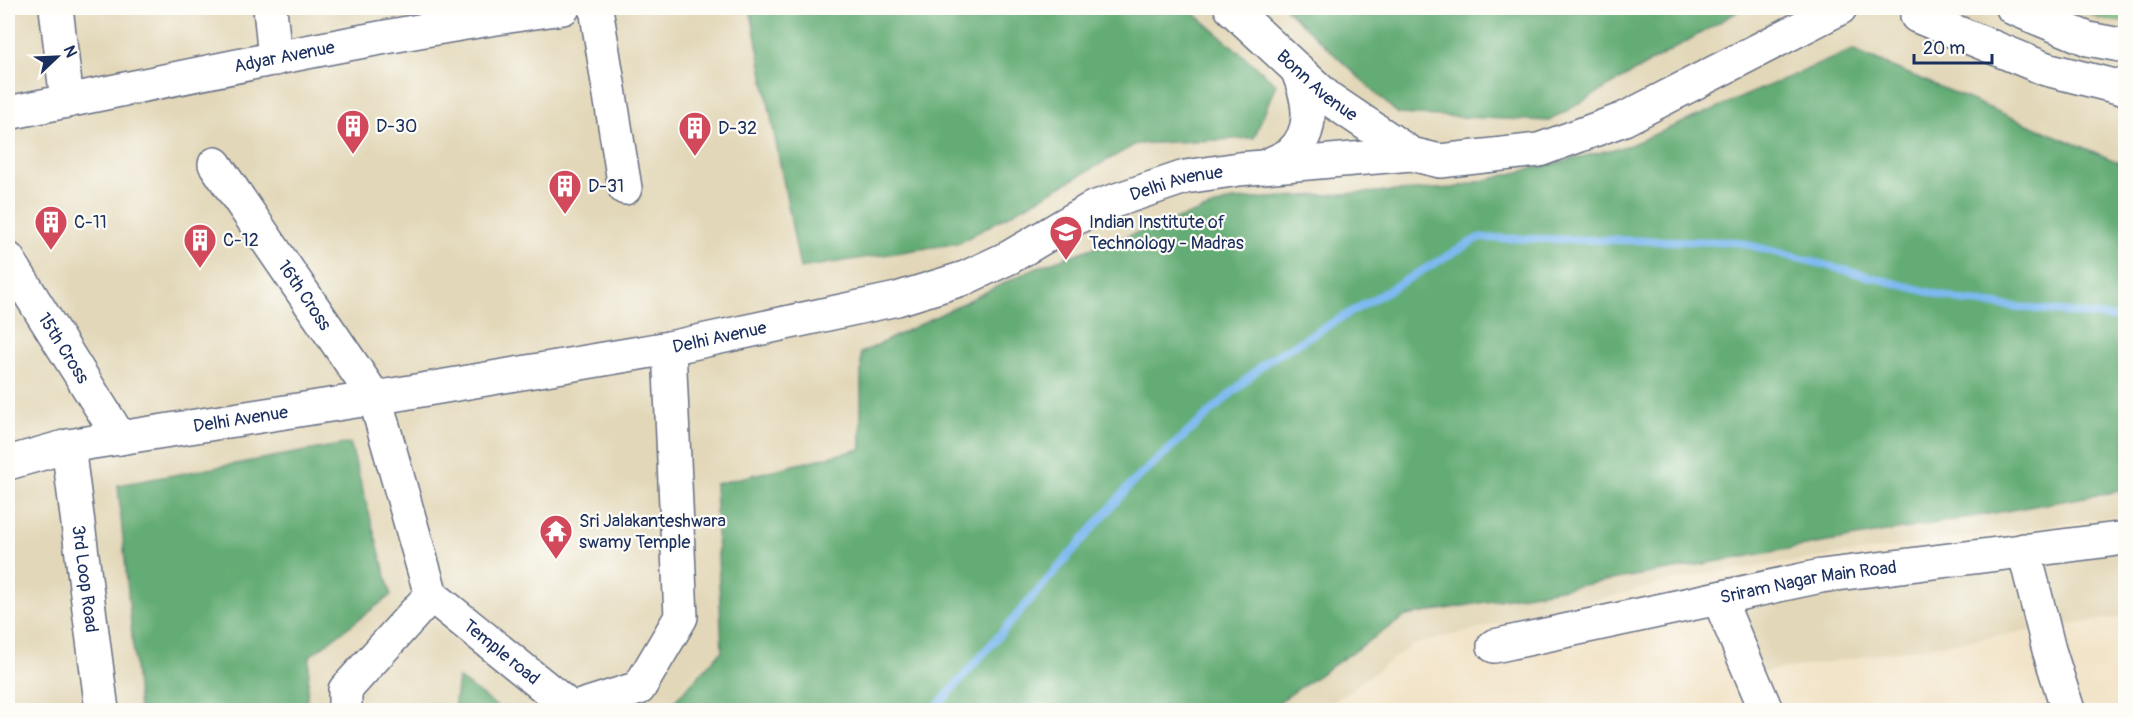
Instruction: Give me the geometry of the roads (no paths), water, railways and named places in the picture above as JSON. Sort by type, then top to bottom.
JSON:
[{"type":"street","points":[[56,8],[67,101]]},
{"type":"street","points":[[270,8],[275,59]]},
{"type":"street","name":"Adyar Avenue","points":[[8,113],[508,11],[563,8]]},
{"type":"street","points":[[596,8],[625,188]]},
{"type":"street","name":"Bonn Avenue","points":[[1231,8],[1328,98],[1411,154]]},
{"type":"street","points":[[1411,154],[1440,161],[1539,150],[1624,119],[1840,8]]},
{"type":"street","points":[[2013,8],[2088,39],[2126,46]]},
{"type":"street","points":[[1917,10],[2046,69],[2126,89]]},
{"type":"street","points":[[1263,168],[1291,152],[1301,141],[1308,126],[1307,97],[1297,69]]},
{"type":"street","name":"Delhi Avenue","points":[[8,463],[68,446],[375,398],[669,348],[897,299],[965,278],[1010,257],[1093,208],[1185,177],[1411,154]]},
{"type":"street","name":"16th Cross","points":[[215,164],[375,398]]},
{"type":"street","name":"15th Cross","points":[[8,259],[120,438]]},
{"type":"street","name":"Temple road","points":[[431,595],[572,709],[639,688],[681,617],[669,348]]},
{"type":"street","points":[[345,711],[345,690],[431,595],[375,398]]},
{"type":"street","name":"3rd Loop Road","points":[[68,446],[102,711]]},
{"type":"street","name":"Sriram Nagar Main Road","points":[[1494,646],[1821,576],[2126,538]]},
{"type":"street","points":[[2024,550],[2049,650],[2068,711]]},
{"type":"street","points":[[1719,598],[1766,711]]},
{"type":"waterway","points":[[934,710],[1132,483],[1267,361],[1478,238],[1737,242],[1963,301],[2126,319]]},
{"type":"place","name":"D-30","points":[[353,155]]},
{"type":"place","name":"D-32","points":[[695,157]]},
{"type":"place","name":"D-31","points":[[565,215]]},
{"type":"place","name":"C-11","points":[[51,251]]},
{"type":"place","name":"Indian Institute of Technology - Madras","points":[[1066,261]]},
{"type":"place","name":"C-12","points":[[200,269]]},
{"type":"place","name":"Sri Jalakanteshwara swamy Temple","points":[[556,560]]}]
